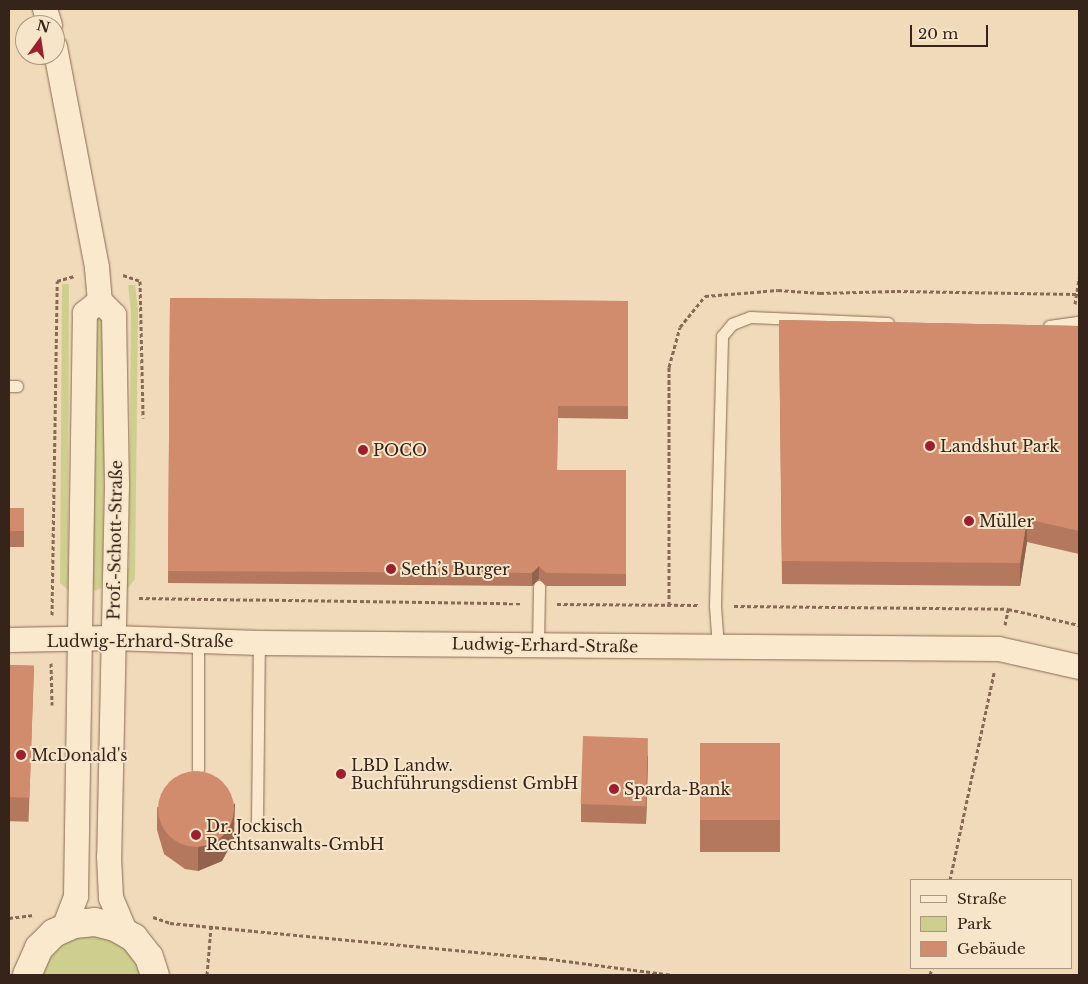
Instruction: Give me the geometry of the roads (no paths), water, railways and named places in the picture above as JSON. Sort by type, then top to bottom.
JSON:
[{"type":"main road","points":[[27,975],[39,948],[64,928],[95,922],[125,931],[142,947],[154,975]]},
{"type":"street","name":"Prof.-Schott-Straße","points":[[59,65],[80,174],[100,301],[114,315],[117,484],[110,887],[114,910],[125,931]]},
{"type":"street","name":"Prof.-Schott-Straße","points":[[64,928],[76,896],[85,314],[100,301]]},
{"type":"street","name":"Ludwig-Erhard-Straße","points":[[9,640],[79,641],[113,638],[259,643],[1000,648],[1079,668]]},
{"type":"lane","points":[[718,647],[715,606],[720,352],[722,336],[732,324],[750,317],[903,324]]},
{"type":"lane","points":[[1035,326],[1072,326],[1079,322]]},
{"type":"lane","points":[[538,645],[539,586]]},
{"type":"lane","points":[[198,640],[198,770]]},
{"type":"lane","points":[[257,825],[259,643]]},
{"type":"place","name":"Landshut Park","points":[[930,446]]},
{"type":"place","name":"POCO","points":[[363,450]]},
{"type":"place","name":"Müller","points":[[969,521]]},
{"type":"place","name":"Seth’s Burger","points":[[391,569]]},
{"type":"place","name":"McDonald's","points":[[21,755]]},
{"type":"place","name":"LBD Landw. Buchführungsdienst GmbH","points":[[341,774]]},
{"type":"place","name":"Sparda-Bank","points":[[614,789]]},
{"type":"place","name":"Dr. Jockisch Rechtsanwalts-GmbH","points":[[196,835]]}]
